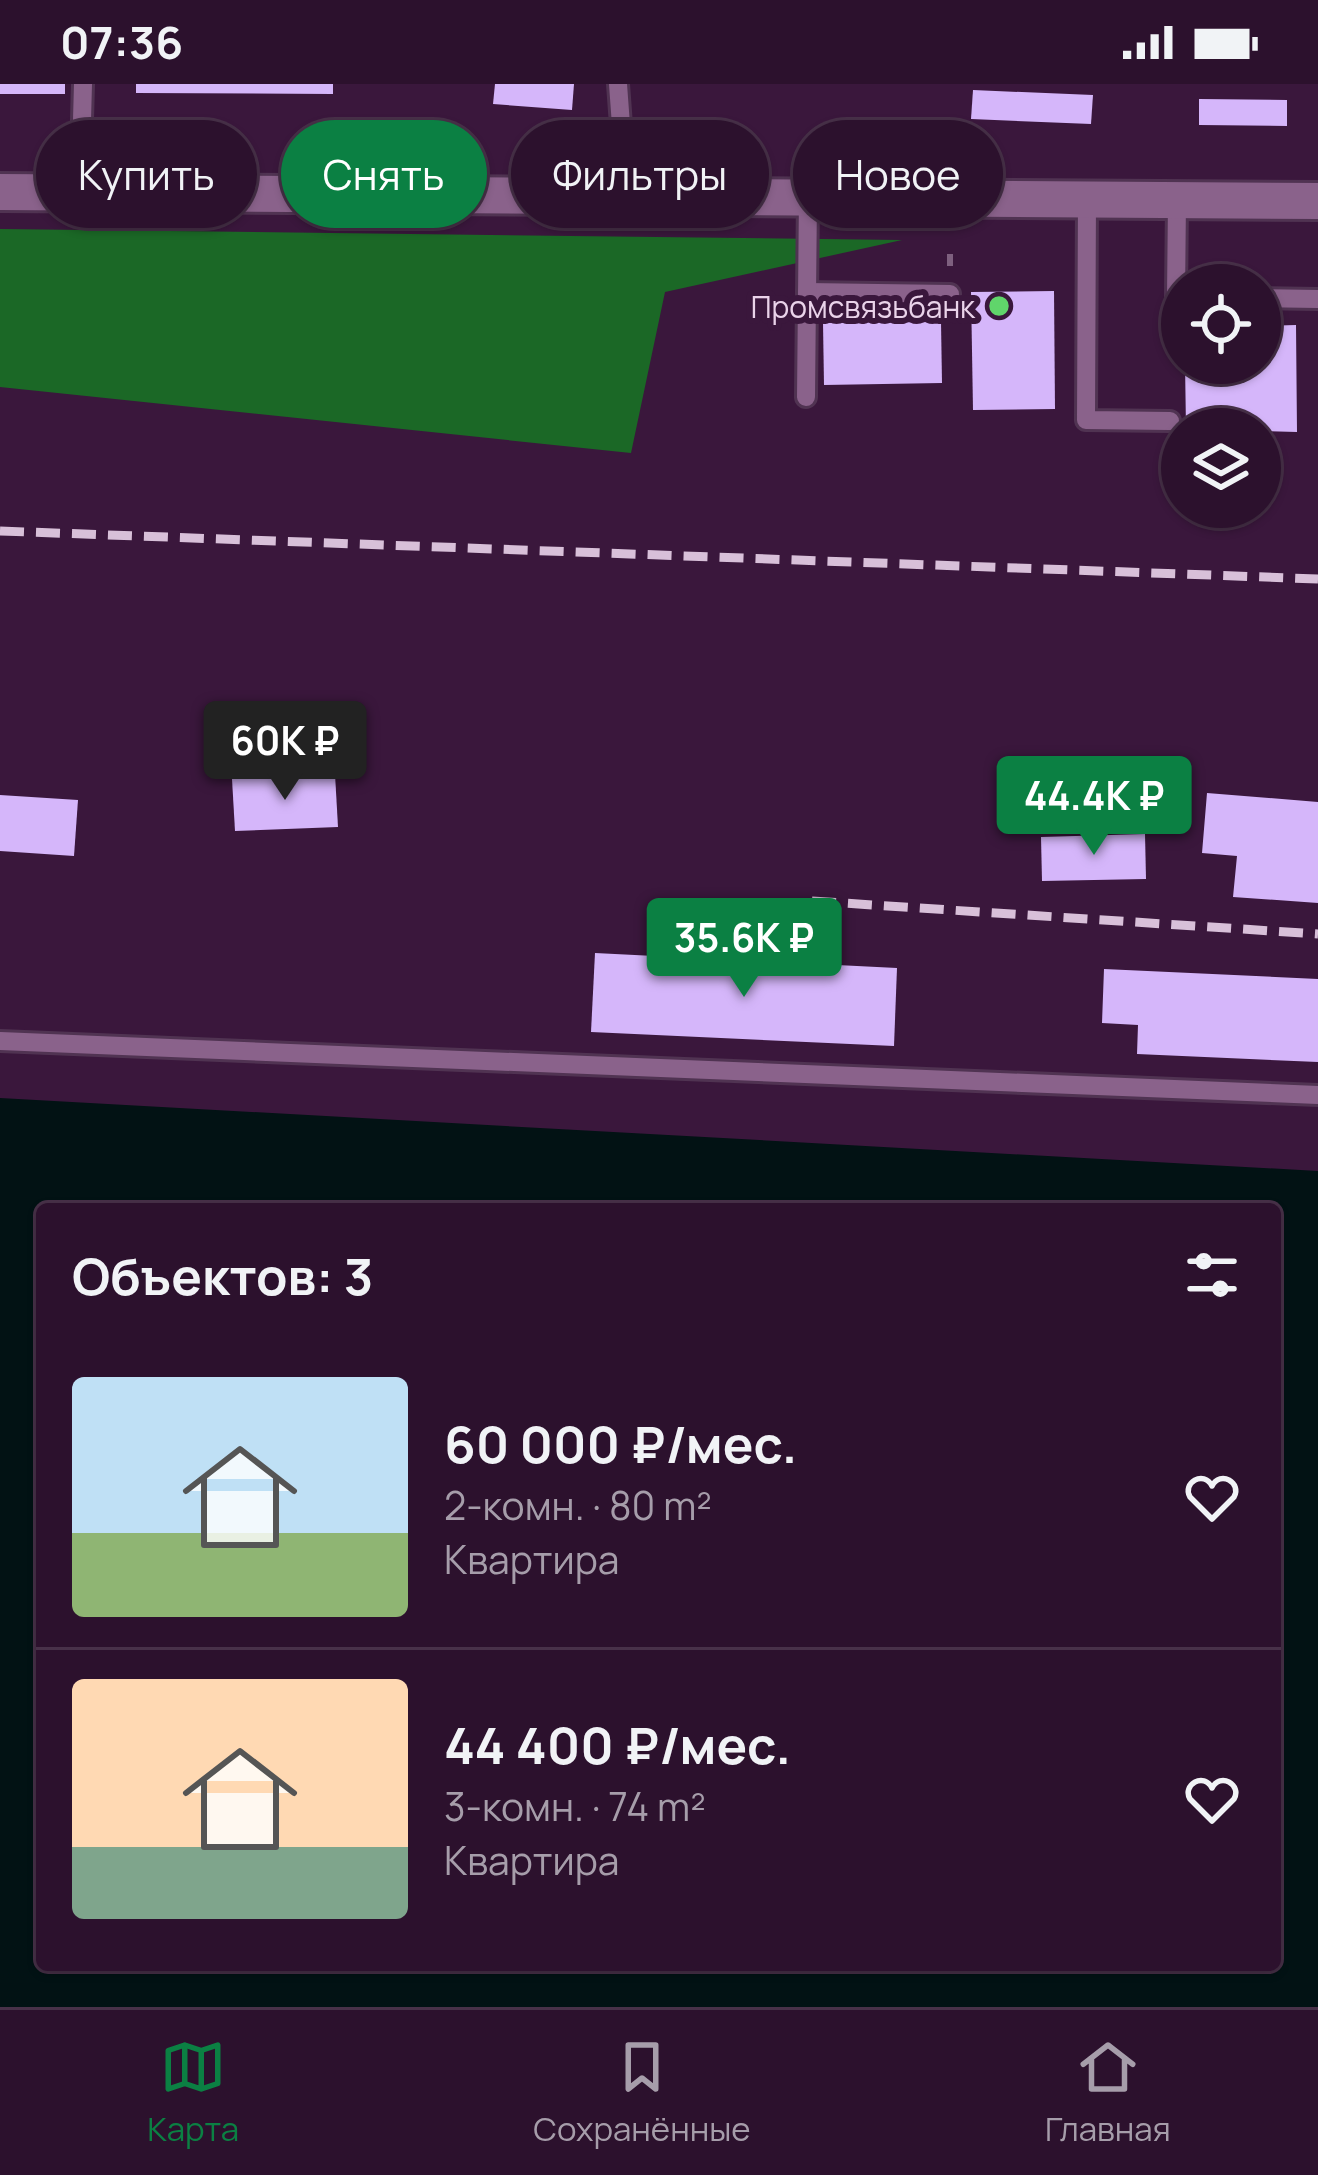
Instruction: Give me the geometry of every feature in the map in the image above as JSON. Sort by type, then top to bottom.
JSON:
[{"type":"main road","points":[[0,192],[36,192]]},
{"type":"main road","points":[[257,193],[511,194]]},
{"type":"main road","points":[[1003,198],[1318,201]]},
{"type":"lane","points":[[82,120],[83,84]]},
{"type":"lane","points":[[618,84],[621,120]]},
{"type":"lane","points":[[1087,199],[1086,420],[1161,422]]},
{"type":"lane","points":[[1176,264],[1177,200]]},
{"type":"lane","points":[[806,397],[808,228]]},
{"type":"lane","points":[[807,292],[950,294]]},
{"type":"lane","points":[[1281,298],[1318,298]]},
{"type":"lane","points":[[0,1041],[1318,1095]]},
{"type":"green space","points":[[0,229],[902,240],[665,292],[631,453],[0,387]]},
{"type":"shaded area","points":[[0,1098],[1318,1171],[1318,2007],[0,2007]]},
{"type":"building","points":[[0,84],[65,84],[65,94],[0,94]]},
{"type":"building","points":[[136,84],[333,84],[333,94],[136,93]]},
{"type":"building","points":[[495,84],[574,84],[572,110],[493,104]]},
{"type":"building","points":[[973,90],[1093,95],[1091,124],[971,119]]},
{"type":"building","points":[[1199,99],[1287,100],[1287,126],[1199,125]]},
{"type":"building","points":[[1054,291],[1055,409],[973,410],[971,292]]},
{"type":"building","points":[[941,322],[942,383],[824,385],[823,323]]},
{"type":"building","points":[[1281,325],[1296,325],[1297,432],[1281,432],[1281,408],[1186,408],[1185,384],[1281,384]]},
{"type":"building","points":[[335,774],[338,827],[235,831],[232,779]]},
{"type":"building","points":[[1207,793],[1318,802],[1318,903],[1233,897],[1237,856],[1202,853]]},
{"type":"building","points":[[0,795],[78,800],[74,856],[0,851]]},
{"type":"building","points":[[1145,834],[1146,879],[1042,881],[1041,837]]},
{"type":"building","points":[[595,953],[897,968],[894,1046],[591,1032]]},
{"type":"building","points":[[1104,969],[1318,979],[1318,1062],[1137,1054],[1138,1025],[1102,1023]]},
{"type":"railway","points":[[0,531],[1318,579]]},
{"type":"railway","points":[[812,901],[1318,934]]},
{"type":"place","name":"Промсвязьбанк","points":[[999,306]]}]
